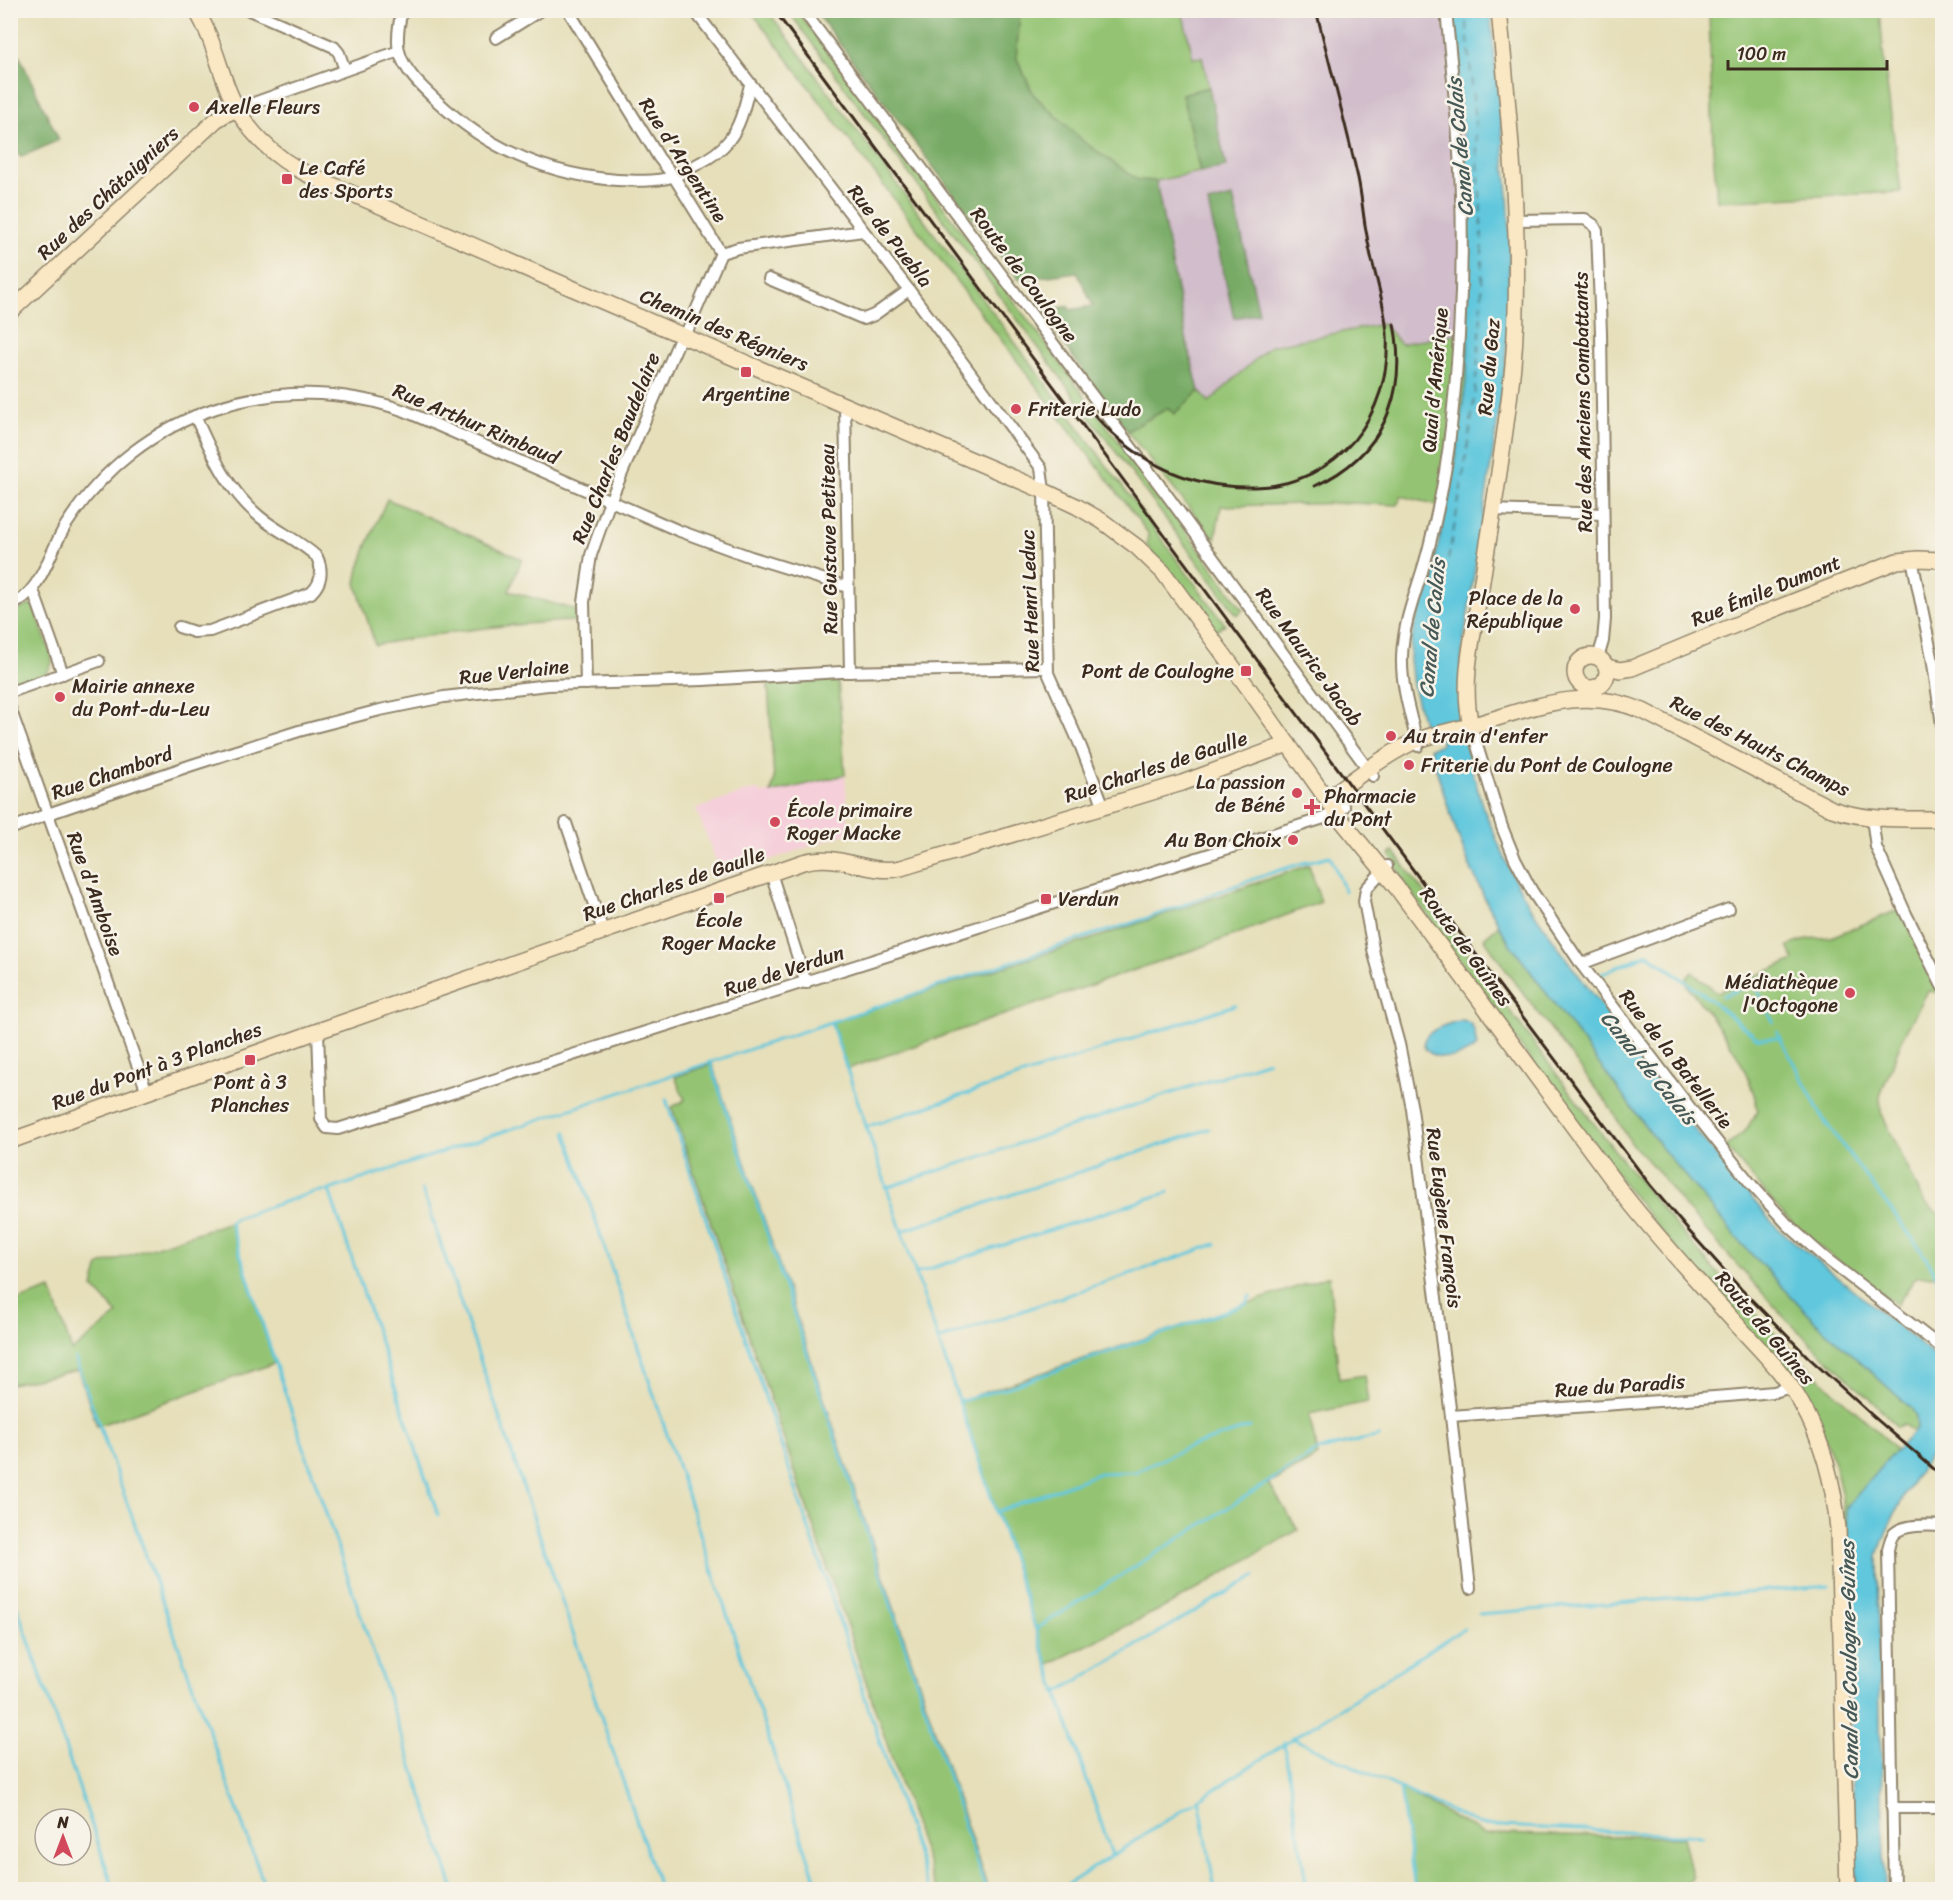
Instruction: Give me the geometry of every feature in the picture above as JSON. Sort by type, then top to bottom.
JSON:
[{"type":"street","name":"Chemin des Régniers","points":[[196,10],[209,34],[227,89],[237,109],[265,145],[301,171],[1044,491],[1102,521],[1152,560],[1288,744],[1335,803]]},
{"type":"street","points":[[249,10],[334,48],[339,53],[345,70]]},
{"type":"street","points":[[402,10],[398,33],[399,51],[405,64],[413,76],[451,115],[480,136],[519,156],[556,170],[592,178],[637,181],[674,177],[709,158],[727,143],[738,124],[750,85]]},
{"type":"street","points":[[496,38],[541,10]]},
{"type":"street","name":"Rue d'Argentine","points":[[568,10],[659,158],[674,177],[721,253],[684,335]]},
{"type":"street","name":"Rue de Puebla","points":[[694,10],[1038,463],[1044,491]]},
{"type":"street","name":"Route de Coulogne","points":[[803,10],[1216,561]]},
{"type":"street","name":"Quai d'Amérique","points":[[1421,741],[1404,685],[1403,641],[1407,620],[1429,549],[1445,472],[1453,409],[1459,324],[1461,188],[1446,10]]},
{"type":"street","name":"Rue du Gaz","points":[[1466,727],[1469,666],[1508,405],[1516,292],[1516,220],[1499,10]]},
{"type":"street","points":[[237,109],[399,51]]},
{"type":"street","name":"Rue des Châtaigniers","points":[[10,312],[216,120],[237,109]]},
{"type":"street","name":"Rue des Anciens Combattants","points":[[1516,220],[1585,219],[1590,221],[1597,231],[1605,590],[1602,662]]},
{"type":"street","points":[[721,253],[738,248],[863,231]]},
{"type":"street","points":[[769,279],[864,319],[874,315],[909,291]]},
{"type":"street","name":"Rue Charles Baudelaire","points":[[586,684],[585,583],[594,545],[610,501],[684,335]]},
{"type":"street","name":"Rue Arthur Rimbaud","points":[[33,590],[67,524],[97,485],[116,465],[145,443],[195,416],[228,404],[284,394],[318,394],[367,400],[405,411],[699,539],[848,587]]},
{"type":"street","name":"Rue Gustave Petiteau","points":[[845,405],[850,672]]},
{"type":"street","points":[[179,627],[189,631],[210,631],[311,593],[318,585],[321,576],[320,565],[313,554],[260,518],[235,491],[215,459],[195,416]]},
{"type":"street","name":"Rue Henri Leduc","points":[[1044,491],[1047,668],[1082,747],[1104,807]]},
{"type":"street","points":[[1493,510],[1603,514]]},
{"type":"street","points":[[1912,559],[1932,657],[1942,725]]},
{"type":"street","name":"Rue Émile Dumont","points":[[1602,662],[1620,670],[1632,668],[1890,564],[1912,559],[1942,560]]},
{"type":"street","name":"Rue Maurice Jacob","points":[[1216,561],[1371,772]]},
{"type":"street","points":[[10,605],[20,602],[33,590],[63,674]]},
{"type":"street","points":[[1555,701],[1586,686],[1598,687],[1604,682],[1607,675],[1602,662],[1585,657],[1577,664],[1575,674],[1586,686]]},
{"type":"street","points":[[10,692],[99,661]]},
{"type":"street","name":"Rue Verlaine","points":[[192,765],[299,731],[390,707],[505,689],[850,672],[1047,668]]},
{"type":"street","name":"Rue des Hauts Champs","points":[[1586,686],[1660,719],[1820,804],[1852,815],[1872,818],[1942,819]]},
{"type":"street","name":"Chemin des Régniers","points":[[1249,689],[1281,718],[1335,803]]},
{"type":"street","name":"Rue des Hauts Champs","points":[[1466,727],[1555,701],[1595,699],[1632,707]]},
{"type":"street","name":"Rue d'Amboise","points":[[10,708],[147,1092]]},
{"type":"street","points":[[1335,803],[1371,772],[1421,741],[1466,727]]},
{"type":"street","name":"Rue de la Batellerie","points":[[1466,727],[1508,844],[1532,891],[1581,964],[1690,1109],[1788,1225],[1824,1257],[1942,1348]]},
{"type":"street","name":"Rue Charles de Gaulle","points":[[318,1031],[812,859],[824,858],[895,870],[1193,780],[1288,744]]},
{"type":"street","name":"Rue Chambord","points":[[10,829],[192,765]]},
{"type":"street","name":"Route de Guînes","points":[[1335,803],[1376,848],[1384,869],[1397,888],[1624,1195],[1791,1387],[1804,1408],[1822,1450],[1831,1481],[1837,1519],[1848,1890]]},
{"type":"street","name":"Rue de Verdun","points":[[318,1031],[321,1119],[327,1128],[338,1129],[1314,821],[1335,803]]},
{"type":"street","points":[[1872,818],[1876,846],[1906,914],[1942,983]]},
{"type":"street","points":[[566,823],[603,931]]},
{"type":"street","name":"Rue Eugène François","points":[[1384,869],[1366,889],[1364,901],[1374,954],[1399,1044],[1410,1099],[1451,1416],[1470,1588]]},
{"type":"street","points":[[771,873],[806,983]]},
{"type":"street","points":[[1581,964],[1729,909]]},
{"type":"street","name":"Rue du Pont à 3 Planches","points":[[10,1141],[318,1031]]},
{"type":"street","name":"Rue du Paradis","points":[[1451,1416],[1746,1395],[1774,1392],[1791,1387]]},
{"type":"street","points":[[1894,1890],[1888,1556],[1893,1535],[1897,1532],[1908,1528],[1942,1526]]},
{"type":"street","points":[[1892,1808],[1942,1808]]},
{"type":"shaded area","points":[[1182,11],[1451,11],[1468,191],[1467,332],[1401,344],[1270,346],[1208,403],[1199,391],[1187,342],[1156,181],[1226,167],[1202,57],[1193,58]]},
{"type":"shaded area","name":"École primaire Roger Macke","points":[[845,775],[849,833],[722,876],[696,809],[749,791],[758,790],[763,794]]},
{"type":"green space","points":[[751,11],[768,11],[1225,624],[1215,632],[1147,546],[1148,533]]},
{"type":"green space","points":[[788,11],[797,11],[1208,561],[1243,610],[1237,615]]},
{"type":"green space","points":[[815,11],[1020,11],[1016,57],[1034,95],[1084,142],[1138,180],[1156,181],[1187,342],[1199,391],[1174,414],[1168,408],[1127,431],[1041,313],[1068,306],[1070,310],[1093,306],[1077,272],[1019,280]]},
{"type":"green space","points":[[1020,11],[1182,11],[1193,58],[1202,57],[1209,87],[1182,94],[1200,172],[1156,181],[1138,180],[1084,142],[1034,95],[1016,57]]},
{"type":"green space","points":[[1709,11],[1880,11],[1884,62],[1901,192],[1717,201]]},
{"type":"green space","points":[[10,36],[59,140],[21,157],[11,148]]},
{"type":"green space","points":[[1209,87],[1226,167],[1200,172],[1182,94]]},
{"type":"green space","points":[[1233,197],[1259,313],[1234,318],[1208,203]]},
{"type":"green space","points":[[1383,324],[1401,344],[1467,332],[1466,376],[1459,442],[1447,507],[1401,496],[1398,505],[1351,503],[1221,506],[1215,540],[1127,431],[1168,408],[1174,414],[1199,391],[1209,402],[1270,346]]},
{"type":"green space","points":[[387,499],[522,559],[509,591],[576,610],[575,621],[475,629],[375,645],[356,583],[367,545]]},
{"type":"green space","points":[[33,604],[52,657],[51,664],[44,675],[10,688],[10,612]]},
{"type":"green space","points":[[838,680],[845,775],[771,793],[774,780],[768,684]]},
{"type":"green space","points":[[1394,851],[1572,1094],[1677,1227],[1732,1289],[1810,1369],[1896,1450],[1846,1508],[1850,1579],[1846,1576],[1842,1496],[1834,1462],[1816,1416],[1661,1231],[1561,1103],[1406,885],[1390,854]]},
{"type":"green space","points":[[1309,865],[1321,902],[1213,943],[847,1069],[831,1022],[1110,933]]},
{"type":"green space","points":[[1903,908],[1942,986],[1942,993],[1928,991],[1902,1039],[1880,1096],[1881,1112],[1924,1202],[1942,1216],[1942,1275],[1916,1277],[1897,1305],[1812,1241],[1784,1215],[1726,1147],[1746,1130],[1758,1110],[1753,1091],[1738,1057],[1684,981],[1692,972],[1717,992],[1794,960],[1788,946],[1808,939],[1831,937]]},
{"type":"green space","points":[[1499,925],[1510,944],[1661,1147],[1741,1243],[1817,1323],[1912,1409],[1918,1424],[1913,1432],[1903,1424],[1897,1427],[1877,1405],[1785,1318],[1631,1143],[1608,1104],[1484,938]]},
{"type":"green space","points":[[712,1064],[988,1889],[936,1889],[676,1120],[672,1107],[685,1100],[675,1077]]},
{"type":"green space","points":[[230,1222],[275,1363],[97,1426],[78,1370],[11,1384],[11,1303],[51,1289],[72,1351],[118,1314],[93,1287],[99,1265]]},
{"type":"green space","points":[[1329,1276],[1339,1379],[1364,1375],[1368,1402],[1309,1414],[1318,1456],[1269,1484],[1298,1530],[1173,1603],[1047,1665],[959,1401]]},
{"type":"green space","points":[[1400,1788],[1484,1834],[1683,1837],[1693,1878],[1679,1890],[1415,1889]]},
{"type":"water","name":"Canal de Calais","points":[[1451,11],[1490,11],[1508,195],[1510,239],[1504,380],[1463,645],[1459,716],[1452,723],[1456,739],[1464,740],[1482,805],[1512,875],[1531,908],[1678,1111],[1781,1231],[1942,1362],[1942,1445],[1928,1458],[1910,1486],[1892,1519],[1878,1555],[1885,1889],[1856,1889],[1851,1733],[1849,1539],[1846,1508],[1917,1428],[1916,1416],[1912,1409],[1817,1323],[1741,1243],[1661,1147],[1510,944],[1484,896],[1463,849],[1430,748],[1442,744],[1436,727],[1426,729],[1424,727],[1413,686],[1411,643],[1447,507],[1467,374],[1468,191]]},
{"type":"water","points":[[1463,1020],[1470,1023],[1474,1030],[1477,1046],[1463,1054],[1449,1057],[1436,1056],[1427,1051],[1424,1044],[1427,1036],[1440,1027]]},
{"type":"waterway","points":[[1112,1855],[831,1022],[1154,916],[1270,873],[1330,856],[1345,891]]},
{"type":"waterway","points":[[1597,976],[1648,954],[1712,1001],[1757,1038],[1781,1038]]},
{"type":"waterway","points":[[1723,996],[1746,986],[1755,985],[1773,1022]]},
{"type":"waterway","points":[[866,1127],[1235,1005]]},
{"type":"waterway","points":[[438,1515],[329,1190],[831,1022]]},
{"type":"waterway","points":[[1777,1032],[1825,1122],[1918,1246],[1942,1288]]},
{"type":"waterway","points":[[886,1188],[1268,1061]]},
{"type":"waterway","points":[[710,1062],[986,1890]]},
{"type":"waterway","points":[[666,1099],[929,1890]]},
{"type":"waterway","points":[[902,1231],[1209,1129]]},
{"type":"waterway","points":[[566,1132],[819,1890]]},
{"type":"waterway","points":[[422,1189],[660,1890]]},
{"type":"waterway","points":[[329,1190],[314,1192],[233,1219],[230,1222],[275,1363],[454,1890]]},
{"type":"waterway","points":[[916,1273],[1169,1192]]},
{"type":"waterway","points":[[938,1340],[1216,1244]]},
{"type":"waterway","points":[[959,1401],[1009,1387],[1221,1313],[1247,1303],[1250,1296]]},
{"type":"waterway","points":[[75,1358],[266,1890]]},
{"type":"waterway","points":[[996,1512],[1100,1473],[1135,1472],[1186,1448],[1250,1427]]},
{"type":"waterway","points":[[1036,1629],[1319,1450],[1379,1436]]},
{"type":"waterway","points":[[1056,1693],[1255,1576]]},
{"type":"waterway","points":[[10,1586],[114,1890]]},
{"type":"waterway","name":"Canal de Coulogne-Guînes","points":[[1479,1614],[1830,1586]]},
{"type":"waterway","points":[[1059,1890],[1464,1629]]},
{"type":"waterway","points":[[1292,1738],[1480,1825],[1702,1836]]},
{"type":"waterway","points":[[1284,1743],[1307,1890]]},
{"type":"waterway","points":[[1400,1788],[1415,1890]]},
{"type":"waterway","points":[[1199,1798],[1215,1890]]},
{"type":"ferry route","points":[[1426,682],[1429,680],[1428,653],[1431,633],[1449,555],[1465,465],[1481,315],[1482,239],[1466,10]]},
{"type":"railway","points":[[774,10],[1650,1185],[1741,1289],[1808,1357],[1942,1476]]},
{"type":"railway","points":[[1086,405],[1121,440],[1160,467],[1182,476],[1229,486],[1255,487],[1285,483],[1311,474],[1335,459],[1354,440],[1369,417],[1380,392],[1386,364],[1386,321],[1369,248],[1358,178],[1316,10]]},
{"type":"railway","points":[[1315,486],[1358,458],[1374,440],[1385,420],[1393,398],[1397,375],[1394,324]]},
{"type":"place","name":"Axelle Fleurs","points":[[194,107]]},
{"type":"place","name":"Le Café des Sports","points":[[287,179]]},
{"type":"place","name":"Argentine","points":[[746,372]]},
{"type":"place","name":"Friterie Ludo","points":[[1016,409]]},
{"type":"place","name":"Place de la République","points":[[1575,609]]},
{"type":"place","name":"Pont de Coulogne","points":[[1246,671]]},
{"type":"place","name":"Mairie annexe du Pont-du-Leu","points":[[60,697]]},
{"type":"place","name":"Au train d'enfer","points":[[1391,736]]},
{"type":"place","name":"Friterie du Pont de Coulogne","points":[[1409,765]]},
{"type":"place","name":"La passion de Béné","points":[[1297,793]]},
{"type":"place","name":"Pharmacie du Pont","points":[[1312,807]]},
{"type":"place","name":"École primaire Roger Macke","points":[[775,822]]},
{"type":"place","name":"Au Bon Choix","points":[[1293,840]]},
{"type":"place","name":"École Roger Macke","points":[[719,898]]},
{"type":"place","name":"Verdun","points":[[1046,899]]},
{"type":"place","name":"Médiathèque l'Octogone","points":[[1850,993]]},
{"type":"place","name":"Pont à 3 Planches","points":[[250,1060]]}]
